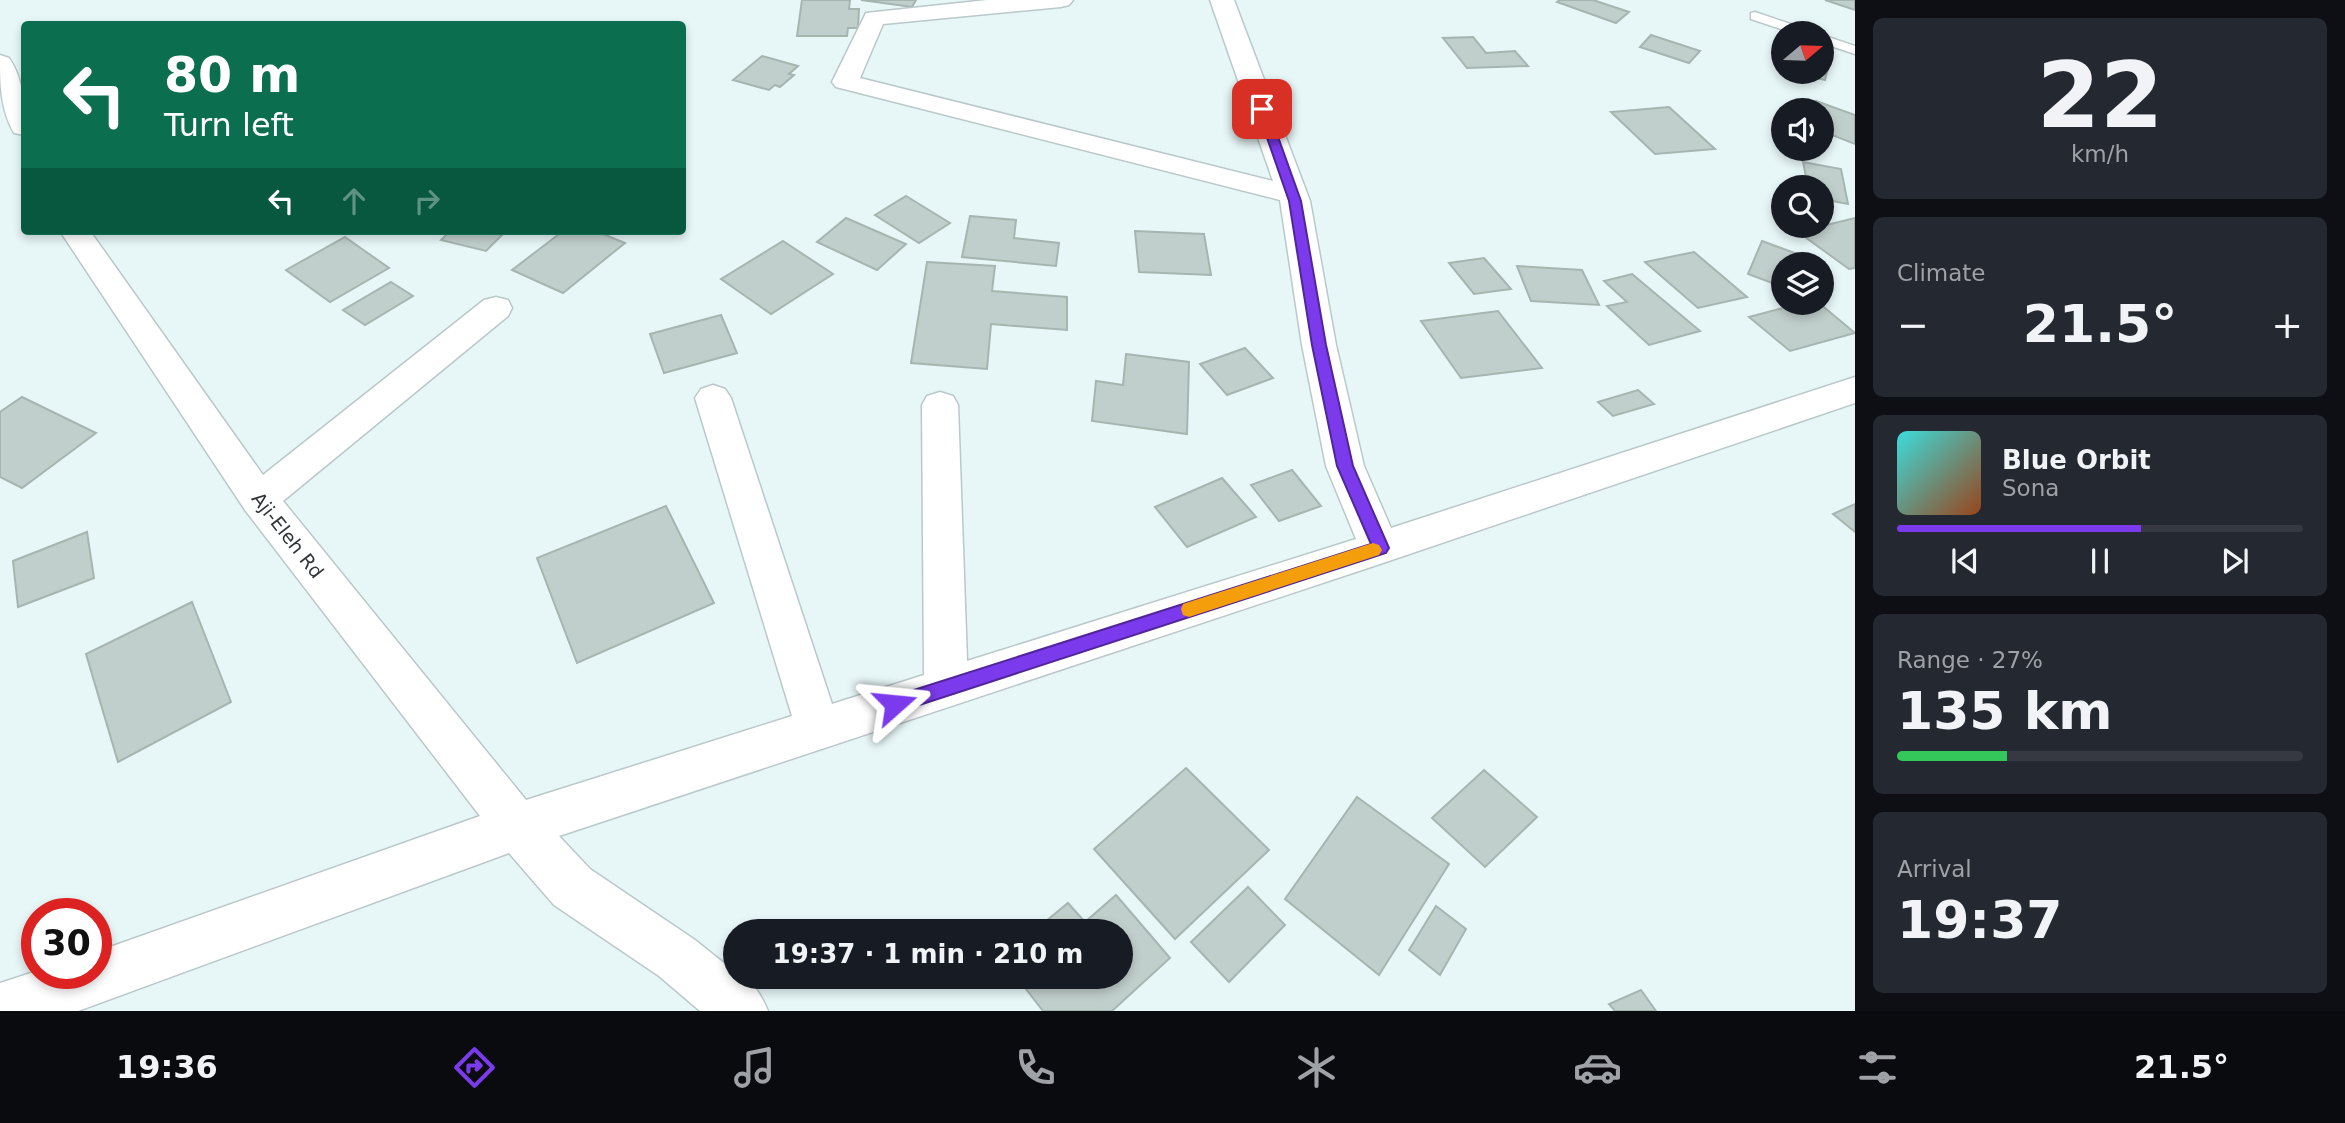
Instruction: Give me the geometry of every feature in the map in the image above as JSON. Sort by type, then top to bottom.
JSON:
[{"type":"street","points":[[1061,0],[874,18],[845,82],[1292,194]]},
{"type":"street","points":[[1217,1],[1292,194],[1319,345],[1345,466],[1380,548]]},
{"type":"street","points":[[0,63],[21,119]]},
{"type":"street","name":"Aji-Eleh Rd","points":[[78,235],[260,499],[517,826],[572,887],[677,958],[741,1011]]},
{"type":"street","points":[[260,499],[496,308]]},
{"type":"street","points":[[0,1010],[138,965],[517,826],[1380,548],[1855,390]]},
{"type":"street","points":[[713,398],[818,729]]},
{"type":"street","points":[[940,405],[946,688]]},
{"type":"lane","points":[[1755,16],[1771,22]]},
{"type":"lane","points":[[1834,43],[1855,50]]},
{"type":"building","points":[[802,0],[850,0],[849,9],[859,9],[858,28],[848,28],[847,36],[797,36]]},
{"type":"building","points":[[861,0],[916,0],[912,7]]},
{"type":"building","points":[[1593,0],[1629,12],[1616,23],[1557,2]]},
{"type":"building","points":[[1825,0],[1855,0],[1855,10]]},
{"type":"building","points":[[1651,35],[1700,51],[1689,63],[1640,47]]},
{"type":"building","points":[[1473,37],[1486,53],[1515,51],[1528,66],[1467,68],[1443,38]]},
{"type":"building","points":[[762,56],[798,66],[789,74],[794,75],[780,87],[775,85],[769,90],[733,80]]},
{"type":"building","points":[[1669,107],[1715,149],[1655,154],[1611,112]]},
{"type":"building","points":[[1834,107],[1855,115],[1855,144],[1834,136]]},
{"type":"building","points":[[1803,162],[1841,169],[1848,204],[1834,201],[1834,175],[1806,175]]},
{"type":"building","points":[[906,196],[950,223],[919,243],[875,215]]},
{"type":"building","points":[[970,216],[1016,220],[1014,238],[1059,243],[1056,266],[962,257]]},
{"type":"building","points":[[846,218],[906,244],[877,270],[817,242]]},
{"type":"building","points":[[1855,218],[1855,268],[1849,269],[1834,258],[1834,252],[1826,252],[1806,238],[1834,238],[1834,223]]},
{"type":"building","points":[[1135,231],[1204,234],[1211,275],[1139,272]]},
{"type":"building","points":[[446,235],[502,235],[486,251],[441,240]]},
{"type":"building","points":[[558,235],[606,235],[625,243],[563,293],[512,270]]},
{"type":"building","points":[[345,237],[389,268],[330,302],[286,270]]},
{"type":"building","points":[[783,241],[833,274],[771,314],[721,279]]},
{"type":"building","points":[[1762,241],[1792,252],[1771,252],[1771,283],[1748,274]]},
{"type":"building","points":[[1694,252],[1747,297],[1698,308],[1645,262]]},
{"type":"building","points":[[1484,258],[1511,289],[1474,294],[1449,263]]},
{"type":"building","points":[[927,262],[995,266],[992,291],[1067,297],[1067,330],[991,324],[987,369],[911,363]]},
{"type":"building","points":[[1517,266],[1582,270],[1599,305],[1531,301]]},
{"type":"building","points":[[1632,274],[1700,331],[1649,345],[1607,306],[1627,302],[1604,281]]},
{"type":"building","points":[[391,282],[413,296],[365,325],[343,310]]},
{"type":"building","points":[[1498,311],[1542,368],[1461,378],[1421,321]]},
{"type":"building","points":[[1771,311],[1771,315],[1833,315],[1855,333],[1790,351],[1749,317]]},
{"type":"building","points":[[721,315],[737,353],[664,373],[650,334]]},
{"type":"building","points":[[1245,348],[1273,378],[1227,395],[1200,364]]},
{"type":"building","points":[[1126,354],[1189,362],[1187,434],[1092,421],[1096,381],[1123,385]]},
{"type":"building","points":[[1638,390],[1654,404],[1613,416],[1598,402]]},
{"type":"building","points":[[22,397],[96,433],[22,488],[0,477],[0,412]]},
{"type":"building","points":[[1292,470],[1321,506],[1279,521],[1251,485]]},
{"type":"building","points":[[1222,478],[1256,517],[1187,547],[1155,507]]},
{"type":"building","points":[[1855,504],[1855,532],[1833,514]]},
{"type":"building","points":[[666,506],[714,603],[577,663],[537,558]]},
{"type":"building","points":[[87,532],[94,578],[18,607],[13,561]]},
{"type":"building","points":[[192,602],[231,702],[118,762],[86,654]]},
{"type":"building","points":[[1186,768],[1269,850],[1175,939],[1094,849]]},
{"type":"building","points":[[1484,770],[1537,817],[1485,867],[1432,818]]},
{"type":"building","points":[[1357,797],[1449,864],[1379,975],[1285,899]]},
{"type":"building","points":[[1248,887],[1285,925],[1229,982],[1191,942]]},
{"type":"building","points":[[1116,895],[1170,958],[1112,1011],[1043,1011],[1026,989],[1133,989],[1133,919],[1088,919]]},
{"type":"building","points":[[1068,903],[1082,919],[1049,919]]},
{"type":"building","points":[[1436,906],[1466,929],[1440,975],[1409,950]]},
{"type":"building","points":[[1641,990],[1656,1011],[1615,1011],[1609,1004]]},
{"type":"slow traffic","points":[[1189,609],[1373,550]]},
{"type":"route","points":[[895,704],[1380,548],[1345,466],[1319,345],[1295,201],[1262,109]]}]
